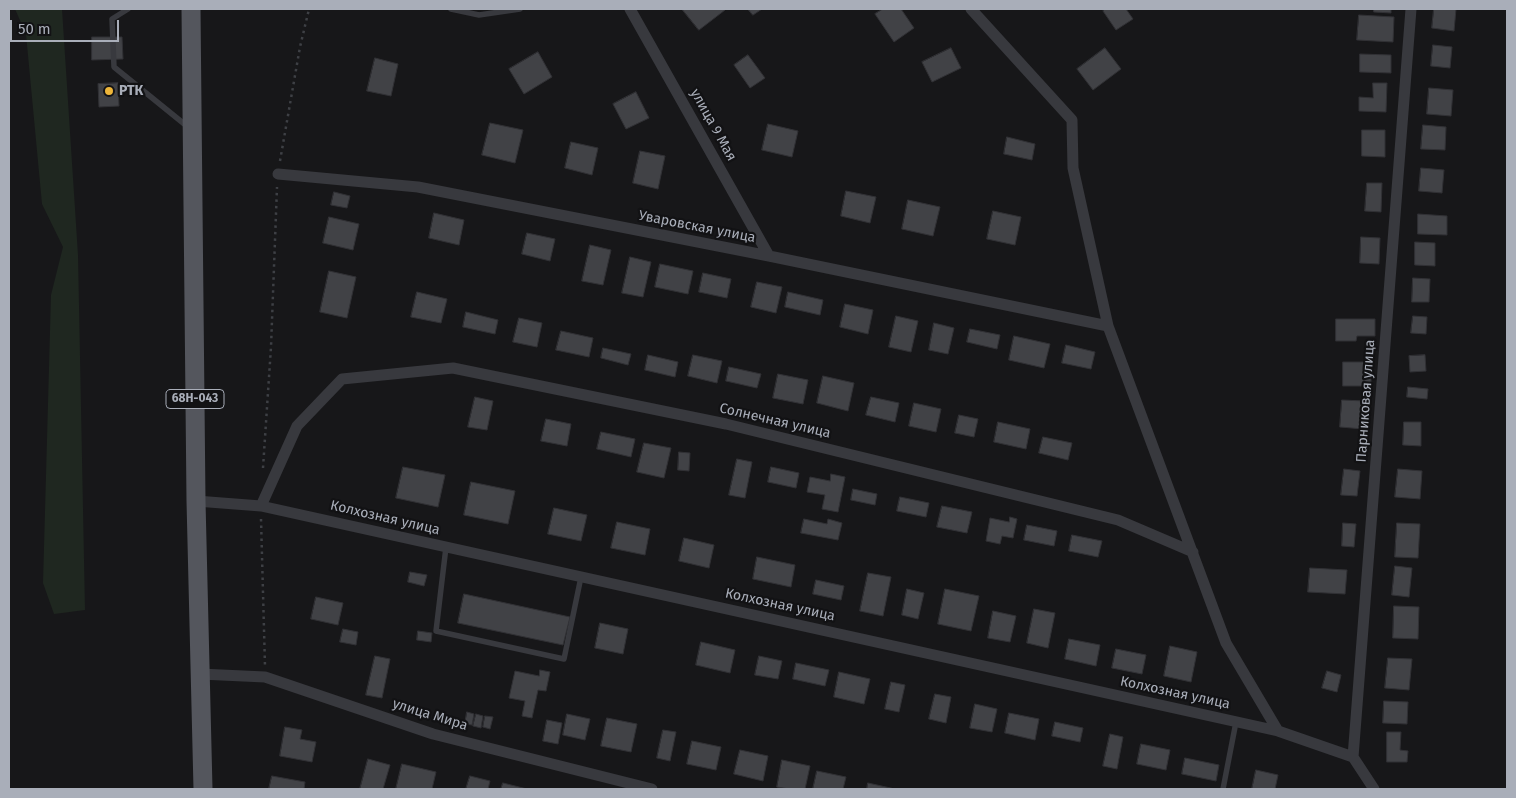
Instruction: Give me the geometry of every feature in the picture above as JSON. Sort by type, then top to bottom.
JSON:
[{"type":"main road","name":"68Н-043","points":[[191,9],[196,501],[202,789]]},
{"type":"street","name":"улица 9 Мая","points":[[630,9],[770,256]]},
{"type":"street","points":[[971,9],[1072,120],[1073,168],[1108,326],[1226,643],[1278,731]]},
{"type":"street","name":"Парниковая улица","points":[[1353,757],[1411,9]]},
{"type":"street","name":"Уваровская улица","points":[[278,174],[418,188],[770,256],[1108,326]]},
{"type":"street","name":"Солнечная улица","points":[[261,506],[297,426],[342,379],[454,368],[726,424],[1118,520],[1193,552]]},
{"type":"street","name":"Колхозная улица","points":[[196,501],[261,506],[1278,731],[1353,757]]},
{"type":"street","name":"улица Мира","points":[[200,674],[265,677],[434,734],[652,789]]},
{"type":"street","points":[[1353,757],[1374,789]]},
{"type":"lane","points":[[128,9],[112,19],[114,67],[192,130]]},
{"type":"lane","points":[[451,9],[480,15],[520,9]]},
{"type":"lane","points":[[446,547],[436,632],[564,659],[581,577]]},
{"type":"lane","points":[[1223,789],[1236,722]]},
{"type":"path","points":[[263,476],[271,347],[278,174],[300,47],[309,9]]},
{"type":"path","points":[[261,506],[265,677]]},
{"type":"shaded area","points":[[15,9],[62,9],[78,255],[85,610],[54,614],[43,583],[51,295],[63,247],[42,204],[26,34]]},
{"type":"building","points":[[682,9],[723,9],[725,10],[699,30]]},
{"type":"building","points":[[748,9],[762,9],[753,15]]},
{"type":"building","points":[[883,9],[901,9],[914,28],[894,42],[875,14]]},
{"type":"building","points":[[1105,9],[1126,9],[1133,19],[1116,30],[1103,11]]},
{"type":"building","points":[[1374,9],[1391,9],[1391,13],[1374,12]]},
{"type":"building","points":[[1434,9],[1456,9],[1454,31],[1432,28]]},
{"type":"building","points":[[1359,15],[1394,17],[1393,42],[1357,40]]},
{"type":"building","points":[[92,37],[122,37],[123,59],[92,60]]},
{"type":"building","points":[[1433,45],[1452,47],[1450,68],[1431,66]]},
{"type":"building","points":[[951,48],[961,68],[932,82],[922,62]]},
{"type":"building","points":[[1105,48],[1121,69],[1093,90],[1077,69]]},
{"type":"building","points":[[538,52],[552,77],[524,94],[509,69]]},
{"type":"building","points":[[1360,54],[1391,55],[1391,73],[1360,72]]},
{"type":"building","points":[[748,55],[765,78],[750,88],[734,65]]},
{"type":"building","points":[[375,58],[398,64],[391,96],[367,91]]},
{"type":"building","points":[[118,83],[119,106],[99,107],[98,84]]},
{"type":"building","points":[[1373,83],[1387,83],[1386,112],[1359,111],[1359,97],[1373,98]]},
{"type":"building","points":[[1429,88],[1453,90],[1451,116],[1427,114]]},
{"type":"building","points":[[636,92],[649,118],[626,129],[613,104]]},
{"type":"building","points":[[490,123],[523,130],[515,163],[482,155]]},
{"type":"building","points":[[768,124],[798,131],[792,157],[762,150]]},
{"type":"building","points":[[1423,125],[1446,127],[1445,150],[1421,149]]},
{"type":"building","points":[[1362,130],[1385,130],[1385,157],[1362,156]]},
{"type":"building","points":[[1007,137],[1035,144],[1032,160],[1004,154]]},
{"type":"building","points":[[571,142],[598,148],[592,175],[565,168]]},
{"type":"building","points":[[640,151],[665,156],[658,189],[633,183]]},
{"type":"building","points":[[1421,168],[1444,170],[1442,193],[1419,191]]},
{"type":"building","points":[[1367,183],[1382,183],[1381,212],[1365,211]]},
{"type":"building","points":[[846,191],[876,197],[870,223],[841,216]]},
{"type":"building","points":[[334,192],[350,196],[347,208],[331,205]]},
{"type":"building","points":[[908,200],[940,207],[933,236],[902,229]]},
{"type":"building","points":[[993,211],[1021,217],[1015,245],[987,239]]},
{"type":"building","points":[[434,213],[464,220],[459,245],[429,238]]},
{"type":"building","points":[[1418,214],[1447,216],[1447,235],[1418,234]]},
{"type":"building","points":[[329,217],[359,224],[353,250],[323,243]]},
{"type":"building","points":[[527,233],[555,239],[550,261],[522,254]]},
{"type":"building","points":[[1361,237],[1380,238],[1379,264],[1360,263]]},
{"type":"building","points":[[1415,242],[1435,243],[1435,266],[1415,265]]},
{"type":"building","points":[[590,245],[611,250],[603,285],[582,281]]},
{"type":"building","points":[[630,257],[651,262],[643,297],[622,293]]},
{"type":"building","points":[[660,264],[693,271],[688,294],[655,287]]},
{"type":"building","points":[[329,271],[356,277],[347,318],[320,312]]},
{"type":"building","points":[[703,273],[731,279],[727,298],[699,292]]},
{"type":"building","points":[[1413,278],[1430,279],[1429,302],[1412,302]]},
{"type":"building","points":[[757,282],[782,287],[776,313],[751,307]]},
{"type":"building","points":[[417,292],[447,299],[441,323],[411,317]]},
{"type":"building","points":[[788,292],[823,300],[820,315],[785,307]]},
{"type":"building","points":[[845,304],[873,310],[868,334],[840,327]]},
{"type":"building","points":[[466,312],[498,320],[495,334],[463,327]]},
{"type":"building","points":[[896,316],[918,321],[911,352],[889,347]]},
{"type":"building","points":[[1413,316],[1427,317],[1426,334],[1411,333]]},
{"type":"building","points":[[519,318],[542,323],[537,347],[513,342]]},
{"type":"building","points":[[1336,319],[1375,319],[1375,336],[1357,336],[1356,341],[1336,341]]},
{"type":"building","points":[[934,323],[954,328],[948,354],[929,350]]},
{"type":"building","points":[[970,329],[1000,335],[997,349],[967,342]]},
{"type":"building","points":[[561,331],[593,338],[589,357],[556,350]]},
{"type":"building","points":[[1014,336],[1050,344],[1044,368],[1009,360]]},
{"type":"building","points":[[1066,345],[1095,352],[1091,369],[1062,363]]},
{"type":"building","points":[[603,348],[631,354],[628,365],[601,358]]},
{"type":"building","points":[[648,355],[678,362],[675,377],[645,370]]},
{"type":"building","points":[[693,355],[722,361],[717,383],[688,376]]},
{"type":"building","points":[[1425,355],[1426,371],[1410,372],[1409,356]]},
{"type":"building","points":[[1343,362],[1371,362],[1371,386],[1343,386]]},
{"type":"building","points":[[729,367],[761,374],[757,388],[726,381]]},
{"type":"building","points":[[778,374],[808,380],[803,404],[773,398]]},
{"type":"building","points":[[823,376],[854,383],[848,411],[817,403]]},
{"type":"building","points":[[1408,387],[1428,389],[1427,399],[1407,397]]},
{"type":"building","points":[[475,397],[493,401],[487,430],[468,427]]},
{"type":"building","points":[[871,397],[899,403],[895,422],[866,415]]},
{"type":"building","points":[[1342,400],[1365,401],[1363,429],[1340,427]]},
{"type":"building","points":[[914,403],[941,409],[936,432],[909,426]]},
{"type":"building","points":[[959,415],[978,419],[974,437],[955,433]]},
{"type":"building","points":[[546,419],[571,424],[567,446],[541,441]]},
{"type":"building","points":[[998,422],[1030,429],[1026,449],[994,442]]},
{"type":"building","points":[[1404,422],[1421,422],[1421,446],[1403,445]]},
{"type":"building","points":[[601,432],[635,439],[631,457],[597,449]]},
{"type":"building","points":[[1043,437],[1072,443],[1068,460],[1039,453]]},
{"type":"building","points":[[644,443],[671,448],[664,478],[637,472]]},
{"type":"building","points":[[679,452],[690,453],[689,471],[678,470]]},
{"type":"building","points":[[737,459],[752,462],[745,498],[729,495]]},
{"type":"building","points":[[403,467],[445,475],[438,507],[396,498]]},
{"type":"building","points":[[771,467],[799,473],[796,488],[768,482]]},
{"type":"building","points":[[1344,469],[1360,471],[1357,496],[1341,495]]},
{"type":"building","points":[[1398,469],[1422,471],[1420,499],[1395,497]]},
{"type":"building","points":[[831,474],[845,477],[838,512],[822,509],[825,495],[807,492],[810,477],[830,481]]},
{"type":"building","points":[[471,482],[515,491],[508,524],[464,515]]},
{"type":"building","points":[[853,489],[877,494],[875,505],[851,500]]},
{"type":"building","points":[[900,497],[929,503],[926,517],[897,511]]},
{"type":"building","points":[[942,506],[972,512],[967,533],[937,527]]},
{"type":"building","points":[[554,508],[587,515],[581,541],[548,534]]},
{"type":"building","points":[[1010,517],[1017,519],[1013,538],[1002,536],[1000,544],[986,541],[990,518],[1009,522]]},
{"type":"building","points":[[804,519],[827,524],[828,519],[842,523],[838,540],[801,533]]},
{"type":"building","points":[[617,522],[650,529],[645,555],[611,548]]},
{"type":"building","points":[[1343,523],[1356,524],[1354,547],[1342,546]]},
{"type":"building","points":[[1397,523],[1420,524],[1418,558],[1395,557]]},
{"type":"building","points":[[1027,525],[1057,531],[1054,546],[1024,540]]},
{"type":"building","points":[[1072,535],[1102,541],[1098,557],[1069,551]]},
{"type":"building","points":[[684,538],[714,545],[709,568],[679,561]]},
{"type":"building","points":[[757,557],[795,565],[791,587],[753,579]]},
{"type":"building","points":[[1395,566],[1412,568],[1409,597],[1392,595]]},
{"type":"building","points":[[1310,568],[1347,570],[1345,594],[1308,592]]},
{"type":"building","points":[[410,572],[427,575],[424,586],[408,582]]},
{"type":"building","points":[[868,573],[891,577],[883,616],[860,611]]},
{"type":"building","points":[[816,580],[844,586],[841,600],[813,594]]},
{"type":"building","points":[[907,589],[924,593],[918,619],[902,615]]},
{"type":"building","points":[[945,589],[979,596],[971,631],[938,624]]},
{"type":"building","points":[[464,594],[570,617],[563,645],[458,623]]},
{"type":"building","points":[[316,597],[343,603],[338,625],[311,619]]},
{"type":"building","points":[[1394,606],[1419,607],[1418,639],[1393,638]]},
{"type":"building","points":[[1034,609],[1055,613],[1048,648],[1027,643]]},
{"type":"building","points":[[993,611],[1016,616],[1010,642],[988,638]]},
{"type":"building","points":[[600,623],[628,629],[623,654],[595,648]]},
{"type":"building","points":[[343,629],[358,632],[356,645],[340,642]]},
{"type":"building","points":[[418,631],[432,633],[431,642],[417,640]]},
{"type":"building","points":[[1069,639],[1100,645],[1096,666],[1065,659]]},
{"type":"building","points":[[701,642],[735,650],[730,673],[696,665]]},
{"type":"building","points":[[1170,646],[1197,652],[1191,682],[1164,676]]},
{"type":"building","points":[[1116,649],[1146,655],[1142,674],[1112,668]]},
{"type":"building","points":[[375,656],[390,659],[382,698],[366,695]]},
{"type":"building","points":[[759,656],[782,661],[778,679],[755,675]]},
{"type":"building","points":[[1388,658],[1412,659],[1409,690],[1385,688]]},
{"type":"building","points":[[796,663],[829,670],[825,686],[793,679]]},
{"type":"building","points":[[540,670],[550,672],[546,691],[538,690],[532,718],[522,716],[525,701],[509,698],[515,671],[539,676]]},
{"type":"building","points":[[1327,671],[1341,675],[1337,692],[1322,688]]},
{"type":"building","points":[[839,672],[870,679],[864,704],[834,697]]},
{"type":"building","points":[[891,682],[905,685],[899,712],[885,709]]},
{"type":"building","points":[[935,694],[951,697],[946,723],[929,719]]},
{"type":"building","points":[[1384,701],[1408,702],[1407,724],[1383,723]]},
{"type":"building","points":[[975,704],[997,709],[992,732],[970,728]]},
{"type":"building","points":[[467,712],[474,714],[472,725],[465,724]]},
{"type":"building","points":[[1009,713],[1039,719],[1035,740],[1005,733]]},
{"type":"building","points":[[476,714],[483,716],[481,728],[473,726]]},
{"type":"building","points":[[567,714],[590,719],[585,740],[563,735]]},
{"type":"building","points":[[485,716],[493,717],[490,729],[483,727]]},
{"type":"building","points":[[607,718],[637,724],[631,752],[601,746]]},
{"type":"building","points":[[547,720],[562,723],[558,744],[543,741]]},
{"type":"building","points":[[1055,722],[1083,728],[1080,742],[1052,736]]},
{"type":"building","points":[[285,727],[302,730],[300,739],[316,742],[312,762],[280,756]]},
{"type":"building","points":[[663,730],[676,732],[670,761],[657,758]]},
{"type":"building","points":[[1387,732],[1401,732],[1400,750],[1408,751],[1407,762],[1387,762]]},
{"type":"building","points":[[1110,734],[1123,737],[1117,769],[1103,766]]},
{"type":"building","points":[[692,741],[721,747],[716,770],[687,764]]},
{"type":"building","points":[[1141,744],[1170,750],[1166,770],[1137,764]]},
{"type":"building","points":[[740,750],[768,756],[763,781],[734,774]]},
{"type":"building","points":[[1185,758],[1219,765],[1216,781],[1182,774]]},
{"type":"building","points":[[368,759],[390,765],[383,789],[360,789]]},
{"type":"building","points":[[782,760],[810,766],[805,789],[777,787]]},
{"type":"building","points":[[402,764],[436,772],[432,789],[396,789]]},
{"type":"building","points":[[1256,770],[1278,775],[1275,789],[1252,789]]},
{"type":"building","points":[[817,771],[846,777],[843,789],[813,789]]},
{"type":"building","points":[[272,776],[305,782],[304,789],[269,789]]},
{"type":"building","points":[[470,776],[490,781],[488,789],[466,789]]},
{"type":"building","points":[[503,783],[527,789],[501,789]]},
{"type":"building","points":[[868,783],[895,789],[867,789]]},
{"type":"place","name":"РТК","points":[[109,91]]}]
